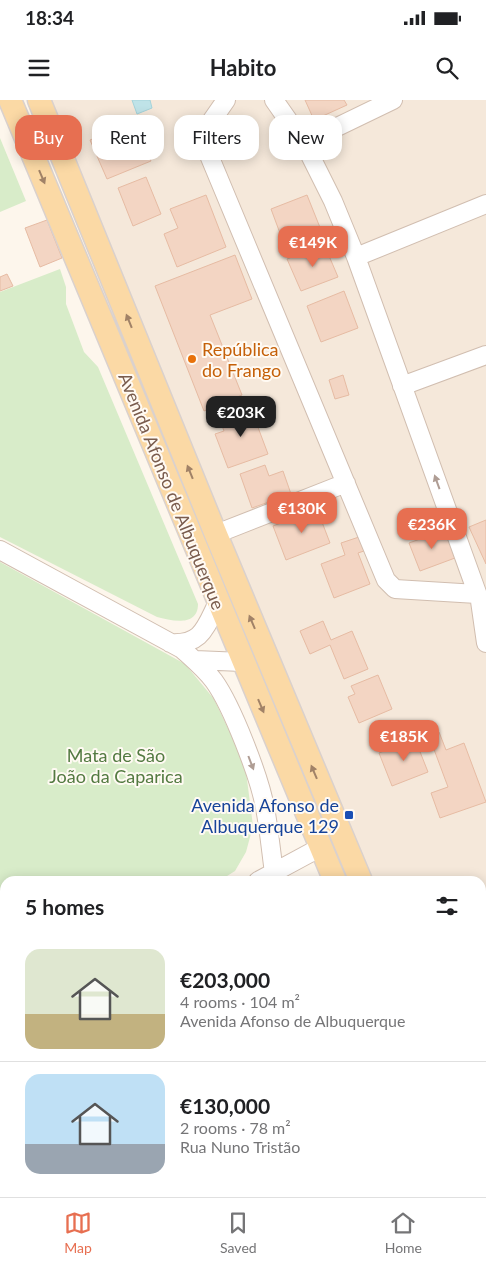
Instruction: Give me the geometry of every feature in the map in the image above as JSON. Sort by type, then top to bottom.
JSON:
[{"type":"main road","name":"Avenida Afonso de Albuquerque","points":[[10,100],[242,662],[333,876]]},
{"type":"main road","name":"Avenida Afonso de Albuquerque","points":[[39,100],[216,534],[359,876]]},
{"type":"street","points":[[226,100],[201,136],[389,586],[395,589],[481,598]]},
{"type":"street","points":[[274,100],[284,115]]},
{"type":"street","points":[[342,125],[393,100]]},
{"type":"street","points":[[312,160],[333,201],[356,257],[481,598],[486,643]]},
{"type":"street","points":[[356,257],[486,204]]},
{"type":"street","points":[[402,386],[486,354]]},
{"type":"street","points":[[216,534],[346,483]]},
{"type":"street","points":[[0,550],[170,643],[195,660],[214,681],[226,700],[254,770],[265,807],[274,873]]},
{"type":"street","points":[[170,643],[184,644],[199,636],[218,602]]},
{"type":"street","points":[[195,660],[242,662]]},
{"type":"street","points":[[268,876],[321,847]]},
{"type":"shaded area","points":[[40,100],[486,100],[486,876],[360,876],[65,160],[82,160],[82,115],[46,115]]},
{"type":"green space","points":[[0,138],[26,201],[0,212]]},
{"type":"green space","points":[[60,269],[66,287],[66,304],[84,352],[98,367],[198,604],[194,616],[189,619],[177,621],[157,617],[0,537],[0,292]]},
{"type":"green space","name":"Mata de São João da Caparica","points":[[0,562],[185,664],[214,699],[245,764],[253,826],[246,852],[235,871],[227,876],[0,876]]},
{"type":"water","points":[[132,100],[150,100],[152,108],[137,114]]},
{"type":"building","points":[[305,100],[344,100],[347,105],[325,115],[312,115]]},
{"type":"building","points":[[99,160],[151,160],[151,161],[107,179]]},
{"type":"building","points":[[146,177],[161,214],[133,226],[118,188]]},
{"type":"building","points":[[206,195],[226,247],[177,267],[164,234],[178,228],[170,209]]},
{"type":"building","points":[[307,195],[321,230],[284,244],[271,209]]},
{"type":"building","points":[[47,220],[62,258],[40,267],[25,228]]},
{"type":"building","points":[[324,244],[338,277],[301,291],[287,259]]},
{"type":"building","points":[[235,255],[252,299],[210,315],[242,395],[204,411],[155,286]]},
{"type":"building","points":[[7,274],[13,286],[0,291],[0,277]]},
{"type":"building","points":[[344,291],[358,328],[321,342],[307,306]]},
{"type":"building","points":[[343,375],[349,395],[335,399],[329,380]]},
{"type":"building","points":[[250,406],[268,454],[228,468],[215,434],[224,431],[219,418]]},
{"type":"building","points":[[265,465],[269,476],[283,471],[291,494],[252,508],[240,474]]},
{"type":"building","points":[[317,509],[330,543],[286,560],[273,526]]},
{"type":"building","points":[[486,520],[486,564],[469,527]]},
{"type":"building","points":[[445,530],[455,558],[420,571],[409,543]]},
{"type":"building","points":[[362,536],[367,550],[358,553],[370,584],[334,598],[321,564],[345,555],[341,543]]},
{"type":"building","points":[[323,621],[331,640],[352,631],[368,669],[344,679],[330,645],[310,654],[300,631]]},
{"type":"building","points":[[378,675],[392,709],[359,723],[348,697],[355,694],[351,686]]},
{"type":"building","points":[[439,732],[446,750],[464,743],[486,802],[440,818],[431,793],[448,787],[429,736]]},
{"type":"building","points":[[415,739],[428,772],[392,786],[379,753]]},
{"type":"place","name":"República do Frango","points":[[192,359]]},
{"type":"place","name":"Avenida Afonso de Albuquerque 129","points":[[349,815]]}]
